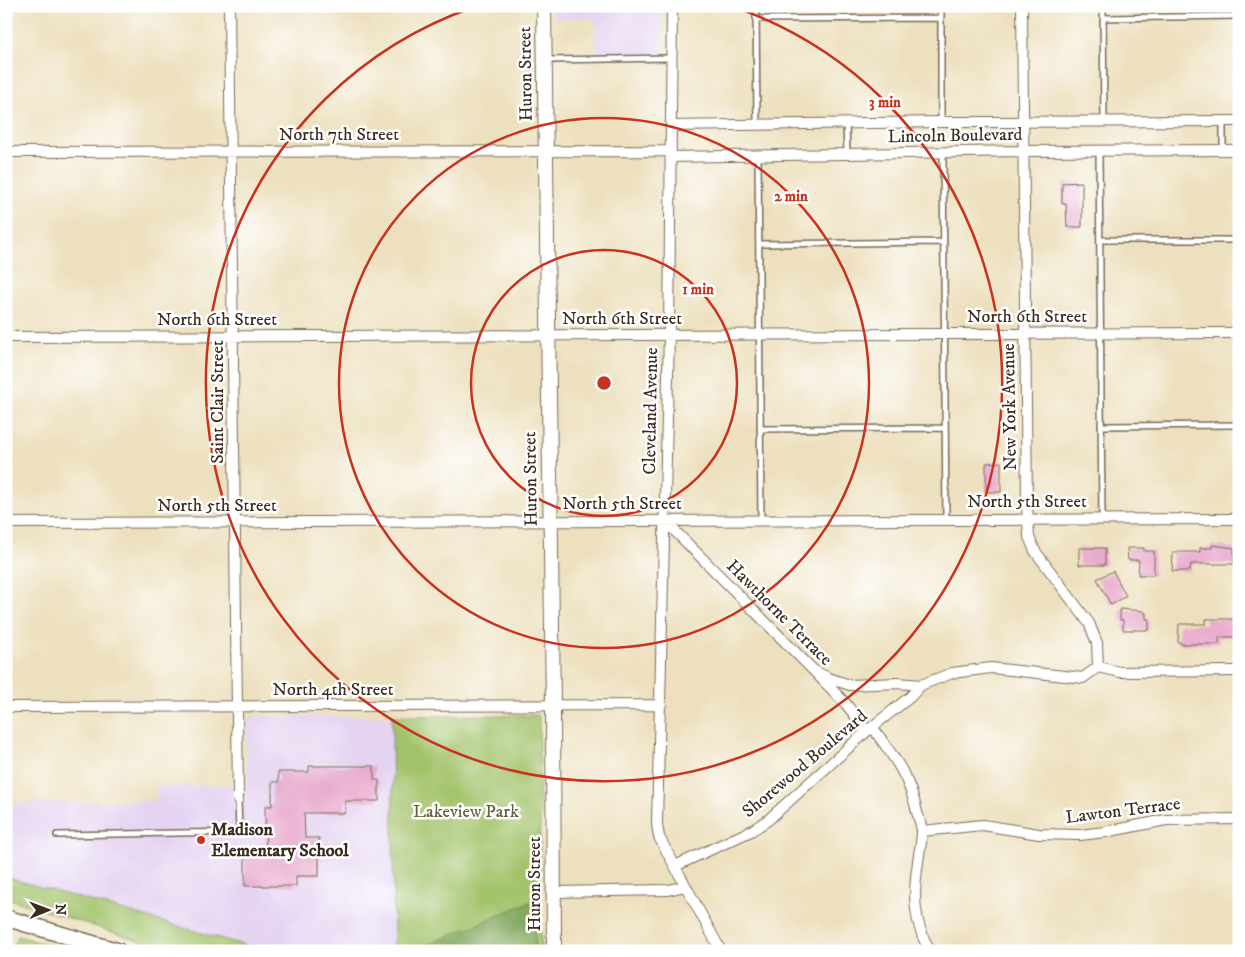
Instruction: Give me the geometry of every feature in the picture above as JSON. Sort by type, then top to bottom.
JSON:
[{"type":"main road","points":[[6,918],[118,951]]},
{"type":"street","name":"Saint Clair Street","points":[[229,6],[238,798]]},
{"type":"street","name":"Huron Street","points":[[544,6],[553,705],[554,951]]},
{"type":"street","name":"Cleveland Avenue","points":[[672,6],[669,335],[657,824],[659,837],[721,951]]},
{"type":"street","name":"New York Avenue","points":[[1022,6],[1022,151],[1027,518],[1029,537],[1035,552],[1089,622],[1097,643],[1098,667]]},
{"type":"street","name":"Lincoln Boulevard","points":[[672,126],[941,122],[1239,121]]},
{"type":"street","name":"Lincoln Boulevard","points":[[671,154],[758,155],[1239,150]]},
{"type":"street","name":"North 7th Street","points":[[6,152],[546,151],[671,154]]},
{"type":"street","name":"North 6th Street","points":[[6,337],[1239,333]]},
{"type":"street","name":"North 5th Street","points":[[6,523],[1239,518]]},
{"type":"street","name":"Hawthorne Terrace","points":[[664,520],[846,704],[901,768],[910,786],[922,831],[914,894],[918,926],[930,951]]},
{"type":"street","points":[[1098,667],[1120,672],[1239,672]]},
{"type":"street","name":"Shorewood Boulevard","points":[[813,670],[828,678],[850,685],[898,683],[921,685],[952,673],[991,668],[1083,678],[1098,667]]},
{"type":"street","name":"Shorewood Boulevard","points":[[675,866],[751,831],[768,820],[910,697],[921,685]]},
{"type":"street","name":"North 4th Street","points":[[6,708],[661,705]]},
{"type":"street","name":"Lawton Terrace","points":[[922,831],[983,825],[1039,834],[1080,835],[1166,820],[1239,819]]},
{"type":"street","points":[[554,892],[668,890],[685,886]]},
{"type":"lane","points":[[756,6],[757,125]]},
{"type":"lane","points":[[941,6],[941,122]]},
{"type":"lane","points":[[1103,6],[1104,122]]},
{"type":"lane","points":[[1103,18],[1239,16]]},
{"type":"lane","points":[[756,19],[941,18]]},
{"type":"lane","points":[[545,60],[671,58]]},
{"type":"lane","points":[[1223,121],[1223,150]]},
{"type":"lane","points":[[846,124],[847,154]]},
{"type":"lane","points":[[1100,151],[1102,518]]},
{"type":"lane","points":[[943,152],[946,519]]},
{"type":"lane","points":[[758,155],[761,520]]},
{"type":"lane","points":[[1100,240],[1239,240]]},
{"type":"lane","points":[[759,244],[944,242]]},
{"type":"lane","points":[[1101,426],[1239,425]]},
{"type":"lane","points":[[760,429],[945,428]]},
{"type":"lane","points":[[57,835],[239,832],[238,798]]},
{"type":"shaded area","points":[[553,6],[663,6],[662,53],[596,53],[595,18],[553,18]]},
{"type":"shaded area","name":"Madison Elementary School","points":[[253,716],[392,716],[394,951],[265,951],[9,878],[9,803],[156,801],[156,786],[247,786],[246,726],[248,719]]},
{"type":"green space","name":"Lakeview Park","points":[[392,716],[539,716],[541,951],[394,951]]},
{"type":"green space","points":[[9,878],[265,951],[172,951],[6,898],[6,880]]},
{"type":"green space","points":[[535,900],[535,951],[413,951]]},
{"type":"green space","points":[[18,936],[71,951],[10,951]]},
{"type":"building","points":[[1082,182],[1082,227],[1067,227],[1066,204],[1062,204],[1062,183]]},
{"type":"building","points":[[1001,462],[1001,492],[986,492],[986,463]]},
{"type":"building","points":[[1212,545],[1234,548],[1234,564],[1191,564],[1190,571],[1172,571],[1173,552],[1200,552],[1200,548],[1212,548]]},
{"type":"building","points":[[1079,548],[1105,548],[1105,565],[1079,565]]},
{"type":"building","points":[[1127,548],[1144,548],[1144,551],[1154,551],[1154,575],[1138,575],[1139,560],[1128,560]]},
{"type":"building","points":[[1113,571],[1126,596],[1111,605],[1097,579]]},
{"type":"building","points":[[1120,609],[1144,611],[1146,619],[1149,619],[1149,630],[1123,630],[1123,620],[1120,620]]},
{"type":"building","points":[[1206,619],[1235,619],[1235,637],[1219,637],[1219,644],[1180,644],[1178,642],[1179,624],[1206,624]]},
{"type":"building","points":[[309,766],[374,766],[374,780],[379,780],[379,801],[345,801],[345,813],[304,813],[305,838],[319,838],[319,876],[296,876],[296,886],[245,886],[245,856],[266,856],[265,806],[272,806],[272,782],[279,782],[278,772],[309,772]]},
{"type":"place","name":"Madison Elementary School","points":[[201,840]]}]
